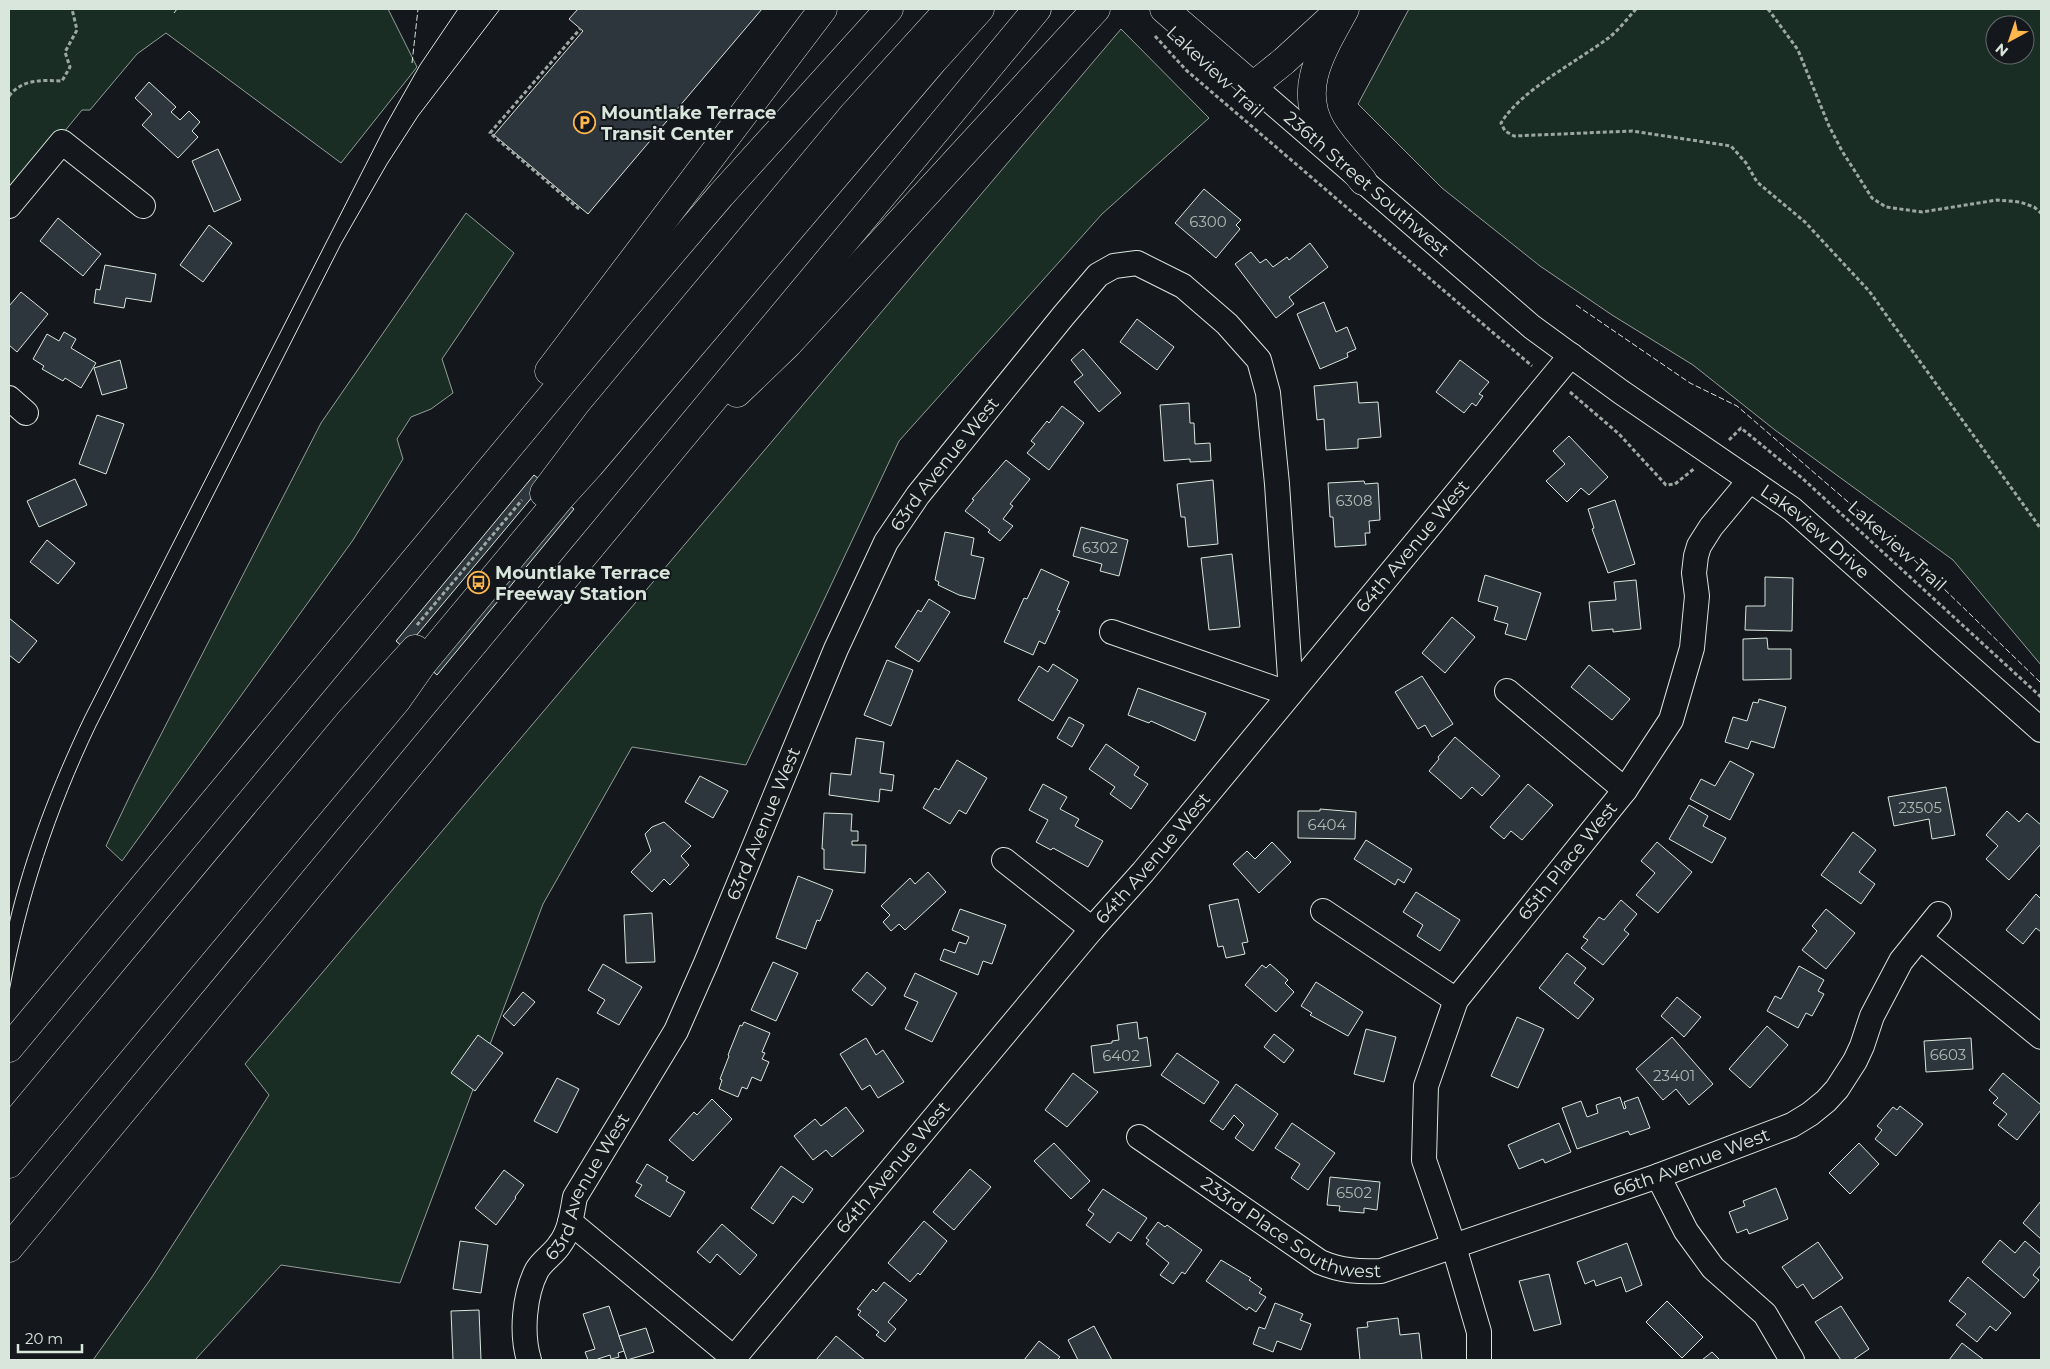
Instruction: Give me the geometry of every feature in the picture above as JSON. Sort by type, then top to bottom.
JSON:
[{"type":"main road","points":[[306,691],[823,9]]},
{"type":"main road","points":[[9,1048],[616,317],[721,195],[889,9]]},
{"type":"main road","points":[[9,1130],[350,721],[411,654],[548,488],[599,420],[852,116],[949,9]]},
{"type":"main road","points":[[9,1164],[396,700],[423,663],[561,497],[933,61],[980,9]]},
{"type":"main road","points":[[9,1248],[1037,9]]},
{"type":"main road","points":[[640,486],[788,344],[1096,9]]},
{"type":"main road","points":[[1253,86],[1341,9]]},
{"type":"main road","points":[[1345,9],[1319,58],[1312,80],[1311,94],[1313,111],[1322,130],[1363,181]]},
{"type":"main road","name":"236th Street Southwest","points":[[1162,19],[1253,86]]},
{"type":"street","name":"236th Street Southwest","points":[[1253,86],[1532,327],[1571,355]]},
{"type":"street","points":[[9,206],[62,142],[143,206]]},
{"type":"street","name":"63rd Avenue West","points":[[529,1360],[525,1338],[530,1291],[538,1270],[561,1244],[570,1222],[575,1197],[676,1031],[836,649],[886,542],[918,495],[1064,314],[1098,275],[1114,266],[1137,263],[1183,286],[1227,324],[1259,360],[1268,393],[1277,484],[1291,693]]},
{"type":"street","name":"Lakeview Drive","points":[[1571,355],[1792,509],[2041,730]]},
{"type":"street","name":"64th Avenue West","points":[[735,1359],[1092,929],[1143,872],[1571,355]]},
{"type":"street","name":"65th Place West","points":[[1454,1247],[1424,1160],[1426,1086],[1456,1000],[1625,790],[1671,720],[1692,648],[1697,596],[1694,574],[1699,546],[1710,527],[1750,480]]},
{"type":"street","points":[[1112,632],[1291,693]]},
{"type":"street","points":[[1507,691],[1625,790]]},
{"type":"street","points":[[1004,860],[1092,929]]},
{"type":"street","points":[[1323,911],[1456,1000]]},
{"type":"street","name":"66th Avenue West","points":[[1454,1247],[1658,1176],[1792,1125],[1810,1114],[1826,1101],[1855,1061],[1872,1016],[1886,987],[1901,961],[1939,914]]},
{"type":"street","points":[[1920,938],[2041,1037]]},
{"type":"street","name":"233rd Place Southwest","points":[[1139,1137],[1305,1252],[1320,1262],[1337,1269],[1359,1272],[1381,1271],[1454,1247]]},
{"type":"street","points":[[1658,1176],[1686,1230],[1714,1268],[1766,1314],[1792,1360]]},
{"type":"street","points":[[570,1222],[735,1359]]},
{"type":"street","points":[[1454,1247],[1479,1332],[1479,1360]]},
{"type":"path","points":[[9,96],[15,88],[37,80],[62,81],[70,67],[66,52],[77,30],[72,9]]},
{"type":"path","points":[[1636,9],[1609,37],[1532,91],[1507,113],[1501,123],[1505,131],[1514,136],[1632,131],[1732,146],[1746,163],[1757,182],[1805,222],[1869,291],[2041,529]]},
{"type":"path","points":[[1768,9],[1798,50],[1829,126],[1872,198],[1886,207],[1922,212],[1997,200],[2020,202],[2034,207],[2041,213]]},
{"type":"path","name":"Lakeview Trail","points":[[1162,19],[1186,70],[1532,366]]},
{"type":"path","points":[[579,209],[490,133],[580,29]]},
{"type":"path","points":[[1569,392],[1599,415],[1619,434],[1666,485],[1675,484],[1690,474]]},
{"type":"path","name":"Lakeview Trail","points":[[1731,438],[1740,428],[1802,478],[2041,697]]},
{"type":"path","points":[[412,632],[527,495]]},
{"type":"path","points":[[505,521],[519,504]]},
{"type":"green space","points":[[9,9],[388,9],[417,67],[341,163],[166,33],[137,54],[90,110],[82,110],[9,199]]},
{"type":"green space","points":[[1409,9],[2041,9],[2041,665],[1953,560],[1775,430],[1693,365],[1612,315],[1540,266],[1442,188],[1358,104]]},
{"type":"green space","points":[[1121,29],[1209,118],[1102,214],[899,441],[746,765],[632,747],[543,904],[400,1283],[281,1265],[195,1360],[93,1360],[152,1277],[269,1095],[245,1064]]},
{"type":"green space","points":[[466,213],[514,253],[442,359],[453,393],[431,409],[411,417],[397,439],[403,459],[353,540],[122,861],[106,846],[135,785],[321,423]]},
{"type":"building","name":"Mountlake Terrace Transit Center","points":[[578,9],[762,9],[588,214],[494,135],[583,31],[569,19]]},
{"type":"building","points":[[149,82],[176,107],[171,112],[180,120],[189,111],[200,122],[192,131],[198,137],[178,158],[142,125],[152,114],[135,98]]},
{"type":"building","points":[[218,149],[241,200],[214,212],[192,161]]},
{"type":"building","points":[[1204,189],[1241,220],[1236,225],[1240,229],[1216,258],[1175,223]]},
{"type":"building","points":[[58,218],[101,254],[83,276],[40,241]]},
{"type":"building","points":[[209,225],[232,243],[203,282],[180,265]]},
{"type":"building","points":[[1310,243],[1328,267],[1289,297],[1294,304],[1276,318],[1235,264],[1251,252],[1260,263],[1266,259],[1273,267],[1287,257],[1289,260]]},
{"type":"building","points":[[105,265],[156,274],[151,302],[126,298],[124,308],[94,303],[96,289],[100,290]]},
{"type":"building","points":[[21,292],[48,314],[17,352],[9,345],[9,306]]},
{"type":"building","points":[[1324,302],[1336,332],[1347,327],[1356,349],[1347,353],[1348,357],[1320,369],[1297,314]]},
{"type":"building","points":[[1137,319],[1174,347],[1157,370],[1120,342]]},
{"type":"building","points":[[64,332],[76,339],[71,348],[96,363],[81,388],[65,378],[63,381],[42,369],[44,366],[33,359],[47,334],[59,341]]},
{"type":"building","points":[[1083,349],[1121,393],[1099,412],[1074,382],[1083,375],[1071,360]]},
{"type":"building","points":[[120,360],[127,388],[102,395],[94,368]]},
{"type":"building","points":[[1460,360],[1489,382],[1479,394],[1483,396],[1476,406],[1472,403],[1464,413],[1436,392]]},
{"type":"building","points":[[1357,382],[1359,403],[1378,402],[1381,437],[1358,439],[1358,448],[1326,450],[1324,419],[1317,420],[1314,386]]},
{"type":"building","points":[[1189,403],[1190,423],[1194,423],[1195,444],[1210,443],[1211,461],[1190,462],[1190,459],[1164,461],[1160,405]]},
{"type":"building","points":[[1062,406],[1084,423],[1049,470],[1027,453],[1035,444],[1031,441],[1047,421],[1049,423]]},
{"type":"building","points":[[97,415],[124,424],[106,474],[79,464]]},
{"type":"building","points":[[1569,436],[1608,477],[1589,495],[1581,488],[1567,502],[1546,481],[1565,464],[1553,451]]},
{"type":"building","points":[[1006,460],[1030,479],[1010,504],[1013,506],[1003,519],[1013,526],[1000,541],[988,532],[990,530],[965,511],[974,500],[972,499]]},
{"type":"building","points":[[534,475],[544,483],[405,649],[396,641]]},
{"type":"building","points":[[75,479],[87,505],[39,527],[27,501]]},
{"type":"building","points":[[1213,480],[1218,544],[1188,547],[1185,517],[1181,517],[1177,484]]},
{"type":"building","points":[[1364,481],[1365,484],[1378,483],[1380,520],[1369,521],[1370,533],[1365,533],[1366,545],[1335,547],[1333,517],[1330,517],[1328,483]]},
{"type":"building","points":[[1615,500],[1635,564],[1608,573],[1592,529],[1594,528],[1588,509]]},
{"type":"building","points":[[566,502],[574,509],[437,675],[428,667]]},
{"type":"building","points":[[1081,527],[1128,540],[1119,576],[1100,571],[1102,564],[1073,556]]},
{"type":"building","points":[[945,532],[974,538],[971,555],[984,558],[975,599],[959,595],[938,585],[939,582],[935,580]]},
{"type":"building","points":[[47,540],[75,563],[58,584],[30,562]]},
{"type":"building","points":[[1232,554],[1240,627],[1209,630],[1201,558]]},
{"type":"building","points":[[1041,569],[1069,582],[1057,610],[1060,611],[1045,644],[1039,641],[1033,655],[1004,642],[1024,598],[1027,599]]},
{"type":"building","points":[[1485,575],[1541,593],[1526,640],[1505,634],[1508,624],[1494,620],[1498,607],[1478,601]]},
{"type":"building","points":[[1765,577],[1793,578],[1792,631],[1745,630],[1746,606],[1765,606]]},
{"type":"building","points":[[1636,580],[1641,629],[1613,632],[1613,629],[1592,631],[1589,602],[1616,600],[1614,582]]},
{"type":"building","points":[[929,599],[950,612],[919,662],[895,647],[918,610],[921,612]]},
{"type":"building","points":[[1452,617],[1475,637],[1445,673],[1422,653]]},
{"type":"building","points":[[9,618],[37,641],[19,663],[9,655]]},
{"type":"building","points":[[1767,638],[1768,649],[1791,649],[1791,679],[1743,680],[1743,639]]},
{"type":"building","points":[[887,660],[913,670],[891,726],[864,715]]},
{"type":"building","points":[[1053,664],[1078,680],[1053,721],[1018,700],[1039,666],[1048,672]]},
{"type":"building","points":[[1589,665],[1630,699],[1612,720],[1571,687]]},
{"type":"building","points":[[1422,676],[1453,724],[1432,737],[1425,725],[1418,729],[1395,692]]},
{"type":"building","points":[[1138,688],[1206,713],[1195,741],[1151,721],[1149,723],[1128,715]]},
{"type":"building","points":[[1759,699],[1786,707],[1774,748],[1751,741],[1748,749],[1725,742],[1733,717],[1747,721],[1753,702],[1758,703]]},
{"type":"building","points":[[1069,717],[1084,725],[1072,747],[1057,738]]},
{"type":"building","points":[[1455,737],[1500,776],[1482,796],[1472,787],[1461,799],[1429,771]]},
{"type":"building","points":[[856,738],[884,742],[880,773],[894,775],[892,791],[880,789],[879,802],[829,795],[831,773],[851,775]]},
{"type":"building","points":[[1106,744],[1139,767],[1134,775],[1148,784],[1131,809],[1110,794],[1115,787],[1089,769]]},
{"type":"building","points":[[957,760],[987,778],[966,814],[959,810],[950,824],[923,808],[935,788],[939,790]]},
{"type":"building","points":[[1730,761],[1754,774],[1730,820],[1690,799],[1701,779],[1715,786]]},
{"type":"building","points":[[700,776],[728,791],[713,818],[685,802]]},
{"type":"building","points":[[1043,784],[1067,797],[1060,809],[1079,819],[1075,826],[1103,841],[1088,867],[1053,848],[1051,850],[1036,842],[1048,820],[1029,810]]},
{"type":"building","points":[[1528,784],[1553,805],[1522,840],[1511,831],[1504,839],[1490,827]]},
{"type":"building","points":[[1946,787],[1955,835],[1932,839],[1929,819],[1894,826],[1888,797]]},
{"type":"building","points":[[1689,805],[1708,816],[1703,826],[1726,838],[1712,863],[1669,839]]},
{"type":"building","points":[[1320,809],[1356,812],[1355,839],[1298,838],[1298,811],[1320,811]]},
{"type":"building","points":[[2007,811],[2019,822],[2027,813],[2041,825],[2041,844],[2009,880],[1986,859],[1998,846],[1986,835]]},
{"type":"building","points":[[824,813],[852,814],[851,831],[858,831],[858,841],[852,841],[852,845],[866,845],[865,873],[824,869],[824,849],[822,849]]},
{"type":"building","points":[[664,822],[691,846],[681,856],[689,865],[670,885],[664,879],[652,892],[631,872],[651,851],[645,834],[652,827]]},
{"type":"building","points":[[1853,832],[1876,850],[1859,872],[1875,884],[1861,904],[1821,875]]},
{"type":"building","points":[[1366,840],[1412,869],[1404,883],[1398,879],[1395,885],[1354,859]]},
{"type":"building","points":[[1272,842],[1291,862],[1259,893],[1233,864],[1247,851],[1255,859]]},
{"type":"building","points":[[1657,842],[1692,872],[1658,913],[1636,895],[1655,873],[1641,861]]},
{"type":"building","points":[[928,872],[946,892],[905,930],[899,924],[891,931],[883,922],[890,915],[881,906],[910,878],[915,884]]},
{"type":"building","points":[[798,876],[833,890],[820,921],[817,920],[806,949],[776,938]]},
{"type":"building","points":[[1416,892],[1460,920],[1440,951],[1417,936],[1423,925],[1403,912]]},
{"type":"building","points":[[2036,894],[2041,899],[2041,932],[2036,928],[2023,944],[2006,930]]},
{"type":"building","points":[[1238,899],[1248,942],[1242,943],[1245,954],[1226,958],[1223,946],[1218,947],[1209,905]]},
{"type":"building","points":[[1621,900],[1637,914],[1624,930],[1629,934],[1603,965],[1581,948],[1588,940],[1583,937],[1599,917],[1604,920]]},
{"type":"building","points":[[960,909],[1006,925],[992,964],[983,961],[978,975],[940,960],[944,949],[955,953],[959,942],[966,944],[969,937],[952,930]]},
{"type":"building","points":[[1826,909],[1855,933],[1826,969],[1802,950],[1817,931],[1812,926]]},
{"type":"building","points":[[652,913],[655,962],[626,963],[624,915]]},
{"type":"building","points":[[1567,953],[1586,968],[1574,983],[1594,999],[1578,1019],[1539,988]]},
{"type":"building","points":[[773,962],[798,973],[776,1021],[751,1010]]},
{"type":"building","points":[[603,964],[642,987],[619,1025],[597,1013],[605,1000],[588,990]]},
{"type":"building","points":[[1270,964],[1288,980],[1285,983],[1294,992],[1276,1012],[1245,985],[1262,965],[1266,968]]},
{"type":"building","points":[[1799,966],[1824,980],[1818,991],[1824,994],[1812,1016],[1806,1013],[1798,1028],[1767,1011],[1775,996],[1781,999]]},
{"type":"building","points":[[867,972],[886,988],[872,1006],[852,990]]},
{"type":"building","points":[[915,973],[957,993],[932,1042],[905,1029],[918,1002],[904,996]]},
{"type":"building","points":[[1316,982],[1363,1012],[1348,1036],[1310,1015],[1312,1013],[1301,1006]]},
{"type":"building","points":[[523,992],[535,1002],[514,1026],[503,1016]]},
{"type":"building","points":[[1677,997],[1701,1017],[1684,1037],[1661,1016]]},
{"type":"building","points":[[1517,1017],[1544,1029],[1518,1088],[1491,1076]]},
{"type":"building","points":[[744,1022],[770,1033],[762,1052],[765,1053],[762,1059],[769,1062],[761,1081],[752,1077],[747,1089],[742,1087],[738,1097],[719,1089],[722,1080],[720,1079],[728,1055],[740,1025],[742,1026]]},
{"type":"building","points":[[1137,1022],[1139,1039],[1147,1037],[1151,1066],[1094,1073],[1091,1046],[1119,1040],[1117,1025]]},
{"type":"building","points":[[1767,1026],[1788,1045],[1750,1088],[1729,1069]]},
{"type":"building","points":[[1366,1029],[1396,1037],[1384,1082],[1354,1074]]},
{"type":"building","points":[[1274,1034],[1294,1050],[1284,1063],[1264,1047]]},
{"type":"building","points":[[478,1035],[503,1053],[475,1091],[451,1073]]},
{"type":"building","points":[[1672,1037],[1713,1084],[1689,1105],[1676,1089],[1663,1100],[1636,1069]]},
{"type":"building","points":[[866,1038],[876,1055],[883,1050],[904,1082],[878,1098],[870,1085],[862,1090],[840,1054]]},
{"type":"building","points":[[1971,1038],[1973,1069],[1926,1072],[1924,1041]]},
{"type":"building","points":[[1177,1053],[1219,1082],[1204,1104],[1161,1075]]},
{"type":"building","points":[[1073,1073],[1098,1092],[1067,1127],[1045,1110]]},
{"type":"building","points":[[2003,1073],[2041,1105],[2041,1110],[2017,1140],[1998,1125],[2007,1114],[1993,1103],[1998,1098],[1989,1090]]},
{"type":"building","points":[[557,1078],[579,1089],[557,1133],[534,1121]]},
{"type":"building","points":[[1236,1084],[1278,1114],[1253,1151],[1235,1138],[1244,1125],[1234,1115],[1223,1130],[1210,1121]]},
{"type":"building","points":[[1620,1097],[1624,1109],[1626,1108],[1624,1102],[1638,1097],[1650,1128],[1630,1135],[1628,1131],[1577,1149],[1562,1108],[1581,1101],[1587,1117],[1598,1113],[1596,1105]]},
{"type":"building","points":[[712,1099],[732,1119],[693,1161],[669,1140],[694,1112],[697,1115]]},
{"type":"building","points":[[1900,1106],[1923,1124],[1896,1156],[1875,1139],[1882,1130],[1877,1126],[1893,1107],[1897,1110]]},
{"type":"building","points":[[846,1107],[864,1131],[832,1157],[826,1150],[813,1160],[794,1136],[815,1119],[821,1126]]},
{"type":"building","points":[[1292,1123],[1335,1153],[1308,1190],[1291,1178],[1300,1164],[1275,1148]]},
{"type":"building","points":[[1559,1123],[1571,1152],[1545,1163],[1543,1159],[1519,1169],[1508,1145]]},
{"type":"building","points":[[1054,1143],[1090,1181],[1071,1199],[1034,1161]]},
{"type":"building","points":[[1859,1143],[1879,1164],[1850,1194],[1829,1173]]},
{"type":"building","points":[[647,1164],[668,1177],[666,1181],[685,1192],[670,1217],[635,1196],[642,1185],[636,1182]]},
{"type":"building","points":[[781,1166],[813,1189],[803,1203],[793,1196],[773,1224],[751,1208]]},
{"type":"building","points":[[970,1169],[991,1187],[954,1230],[933,1212]]},
{"type":"building","points":[[504,1170],[524,1185],[496,1225],[475,1208]]},
{"type":"building","points":[[1330,1177],[1380,1182],[1377,1210],[1364,1208],[1364,1213],[1339,1211],[1340,1206],[1327,1205]]},
{"type":"building","points":[[1776,1188],[1788,1219],[1749,1234],[1747,1229],[1737,1233],[1729,1212],[1745,1206],[1743,1201]]},
{"type":"building","points":[[1103,1189],[1147,1218],[1131,1241],[1118,1232],[1110,1243],[1086,1225],[1094,1214],[1088,1210]]},
{"type":"building","points":[[2041,1201],[2041,1239],[2023,1223]]},
{"type":"building","points":[[924,1221],[947,1241],[920,1275],[918,1273],[910,1282],[888,1263]]},
{"type":"building","points":[[1158,1222],[1165,1227],[1167,1225],[1202,1250],[1185,1274],[1182,1272],[1173,1284],[1160,1275],[1169,1263],[1146,1244],[1149,1240],[1146,1238]]},
{"type":"building","points":[[722,1224],[757,1255],[740,1275],[717,1254],[710,1263],[697,1252]]},
{"type":"building","points":[[2000,1240],[2015,1253],[2025,1241],[2041,1255],[2041,1265],[2033,1275],[2039,1280],[2024,1298],[1982,1262]]},
{"type":"building","points":[[460,1241],[488,1245],[481,1293],[453,1289]]},
{"type":"building","points":[[1818,1242],[1843,1278],[1813,1299],[1803,1284],[1797,1288],[1782,1267]]},
{"type":"building","points":[[1627,1243],[1642,1285],[1626,1292],[1621,1277],[1596,1286],[1594,1280],[1585,1284],[1577,1262]]},
{"type":"building","points":[[1221,1260],[1251,1278],[1249,1280],[1262,1289],[1259,1293],[1266,1297],[1256,1312],[1249,1307],[1247,1310],[1206,1281]]},
{"type":"building","points":[[1549,1274],[1561,1324],[1534,1331],[1519,1281]]},
{"type":"building","points":[[1968,1277],[2011,1313],[1996,1331],[1990,1326],[1977,1342],[1956,1325],[1966,1314],[1949,1301]]},
{"type":"building","points":[[884,1282],[907,1300],[888,1322],[896,1329],[885,1342],[876,1335],[879,1332],[858,1315],[861,1311],[857,1309],[873,1289],[876,1292]]},
{"type":"building","points":[[1667,1301],[1703,1337],[1682,1358],[1646,1322]]},
{"type":"building","points":[[1275,1303],[1303,1314],[1300,1320],[1311,1324],[1301,1350],[1277,1341],[1273,1352],[1253,1344],[1259,1327],[1265,1329]]},
{"type":"building","points":[[609,1306],[624,1351],[618,1353],[619,1357],[611,1359],[610,1355],[595,1360],[588,1360],[585,1352],[595,1349],[583,1314]]},
{"type":"building","points":[[1841,1306],[1869,1349],[1853,1360],[1841,1360],[1815,1322]]},
{"type":"building","points":[[479,1310],[481,1360],[453,1360],[451,1311]]},
{"type":"building","points":[[1398,1318],[1400,1335],[1419,1333],[1422,1360],[1360,1360],[1357,1328],[1368,1327],[1367,1322]]},
{"type":"building","points":[[1094,1326],[1112,1360],[1078,1360],[1068,1340]]},
{"type":"building","points":[[646,1328],[654,1352],[627,1360],[619,1336]]},
{"type":"building","points":[[836,1336],[865,1360],[816,1360]]},
{"type":"building","points":[[1039,1341],[1060,1357],[1057,1360],[1024,1360]]},
{"type":"building","points":[[1962,1343],[1984,1360],[1949,1360]]},
{"type":"building","points":[[1712,1352],[1720,1360],[1702,1360]]},
{"type":"tram line","points":[[9,924],[41,818],[85,716],[386,125],[420,65],[458,9]]},
{"type":"tram line","points":[[9,992],[24,923],[44,856],[55,823],[96,726],[341,244],[387,164],[418,116],[500,9]]},
{"type":"fence","points":[[174,13],[177,9]]},
{"type":"fence","points":[[412,63],[418,9]]},
{"type":"fence","points":[[1576,305],[1690,383],[1737,406],[1906,552],[2041,683]]},
{"type":"place","name":"Mountlake Terrace Transit Center","points":[[585,123]]},
{"type":"place","name":"Mountlake Terrace Freeway Station","points":[[479,583]]}]
